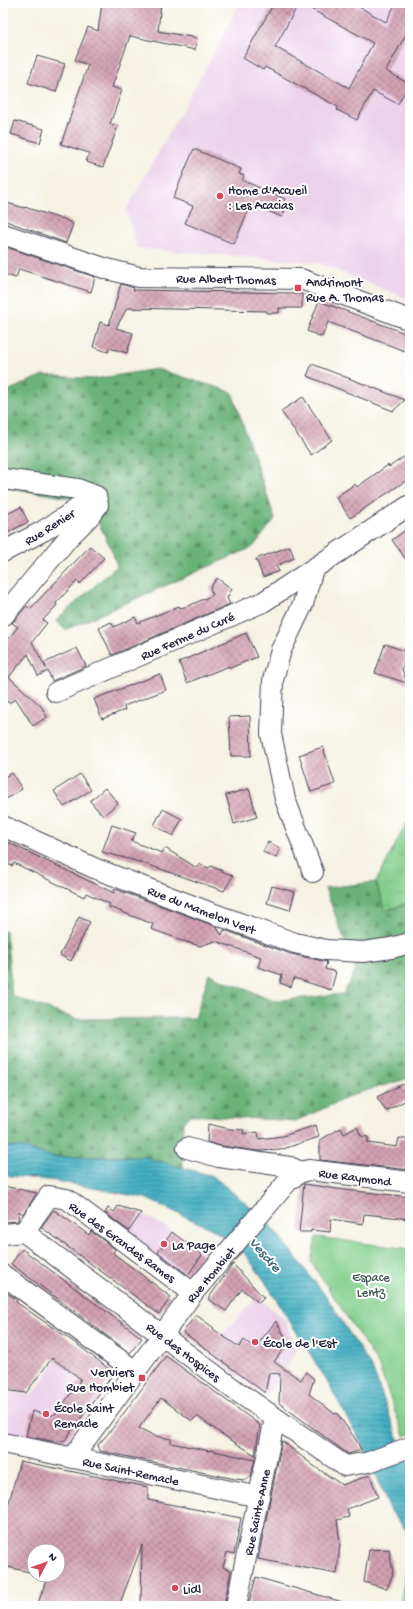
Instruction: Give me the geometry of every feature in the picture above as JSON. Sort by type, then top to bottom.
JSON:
[{"type":"street","name":"Rue Albert Thomas","points":[[3,234],[103,268],[139,277],[301,279],[410,320]]},
{"type":"street","points":[[3,479],[78,489],[96,496],[98,505],[89,517],[68,538],[3,616]]},
{"type":"street","name":"Rue Renier","points":[[3,552],[43,531],[74,511],[84,503],[87,498],[87,493]]},
{"type":"street","name":"Rue Ferme du Curé","points":[[56,692],[263,602],[410,505]]},
{"type":"street","points":[[313,569],[303,604],[281,650],[273,680],[271,734],[285,799],[313,872]]},
{"type":"street","name":"Rue du Mamelon Vert","points":[[3,826],[94,868],[295,943],[326,950],[363,952],[391,948],[410,943]]},
{"type":"street","points":[[187,1148],[219,1157],[290,1168],[301,1172]]},
{"type":"street","name":"Rue Raymond","points":[[301,1172],[309,1170],[410,1182]]},
{"type":"street","name":"Rue Hombiet","points":[[72,1458],[193,1292],[289,1180],[301,1172]]},
{"type":"street","name":"Rue des Grandes Rames","points":[[24,1232],[49,1196],[67,1199],[193,1292]]},
{"type":"street","points":[[3,1234],[24,1232]]},
{"type":"street","name":"Rue des Hospices","points":[[24,1232],[275,1418],[345,1466],[368,1462],[410,1447]]},
{"type":"street","points":[[3,1275],[135,1371]]},
{"type":"street","name":"Rue Sainte-Anne","points":[[236,1606],[275,1418]]},
{"type":"street","name":"Rue Saint-Remacle","points":[[3,1443],[259,1497]]},
{"type":"shaded area","points":[[240,3],[410,3],[410,300],[319,263],[137,248],[126,210],[208,64]]},
{"type":"shaded area","name":"La Page","points":[[142,1214],[207,1250],[183,1282],[123,1239]]},
{"type":"shaded area","name":"École de l'Est","points":[[257,1297],[285,1320],[297,1350],[266,1397],[208,1353],[222,1335]]},
{"type":"shaded area","name":"École Saint Remacle","points":[[56,1361],[103,1395],[66,1442],[56,1444],[3,1432],[3,1392],[32,1395]]},
{"type":"green space","points":[[157,369],[232,392],[275,519],[253,547],[65,630],[56,620],[117,566],[112,551],[88,501],[3,487],[3,393],[43,375],[94,379]]},
{"type":"green space","points":[[406,824],[410,826],[410,902],[385,911],[376,882]]},
{"type":"green space","points":[[376,882],[385,911],[410,902],[410,1078],[358,1093],[296,1121],[190,1115],[183,1123],[183,1168],[145,1157],[55,1157],[22,1148],[3,1145],[3,930],[6,931],[12,996],[76,1019],[195,1018],[209,974],[274,1001],[343,994],[356,971],[325,888]]},
{"type":"green space","name":"Espace Lentz","points":[[316,1237],[410,1249],[410,1434],[404,1436],[378,1364],[311,1262]]},
{"type":"green space","points":[[410,1547],[410,1606],[400,1606]]},
{"type":"water","name":"Vesdre","points":[[3,1145],[22,1148],[55,1157],[145,1157],[213,1176],[267,1221],[326,1296],[373,1370],[397,1436],[410,1462],[410,1535],[390,1510],[363,1446],[325,1378],[264,1280],[242,1250],[212,1229],[145,1198],[56,1181],[3,1175]]},
{"type":"building","points":[[102,3],[161,3],[158,31],[197,38],[195,50],[130,36],[112,87],[122,90],[110,124],[118,126],[103,167],[86,162],[89,153],[61,144],[88,65],[75,60],[88,27],[98,31]]},
{"type":"building","points":[[274,3],[299,3],[275,47],[349,88],[373,43],[300,3],[352,3],[386,22],[396,3],[410,3],[410,27],[386,71],[409,84],[398,104],[373,91],[357,120],[337,110],[338,107],[265,67],[263,70],[243,58]]},
{"type":"building","points":[[37,56],[65,64],[56,92],[28,83]]},
{"type":"building","points":[[15,121],[44,129],[40,143],[11,134]]},
{"type":"building","name":"Home d'Accueil : Les Acacias","points":[[194,149],[241,169],[239,174],[244,176],[242,180],[285,199],[283,204],[287,206],[282,217],[251,204],[234,244],[185,223],[193,206],[173,198]]},
{"type":"building","points":[[3,202],[25,207],[61,219],[62,218],[73,224],[66,243],[3,220]]},
{"type":"building","points":[[3,246],[95,277],[91,292],[19,269],[16,278],[3,274]]},
{"type":"building","points":[[121,284],[134,288],[133,290],[302,294],[302,308],[279,308],[279,313],[267,313],[267,311],[127,308],[116,328],[133,333],[127,353],[109,348],[108,352],[93,347],[100,322],[109,325]]},
{"type":"building","points":[[319,301],[410,335],[410,353],[328,322],[322,337],[307,331]]},
{"type":"building","points":[[312,364],[405,400],[393,411],[307,376]]},
{"type":"building","points":[[303,397],[332,440],[311,455],[281,411]]},
{"type":"building","points":[[410,453],[410,478],[350,518],[336,497],[355,484],[357,487],[388,465],[389,467]]},
{"type":"building","points":[[21,507],[28,522],[3,535],[3,516]]},
{"type":"building","points":[[410,527],[410,565],[392,540]]},
{"type":"building","points":[[90,546],[104,558],[80,584],[77,581],[56,603],[57,605],[43,620],[47,623],[32,642],[46,668],[44,663],[77,648],[86,666],[52,681],[48,671],[38,676],[28,654],[9,677],[41,706],[47,717],[33,726],[16,699],[9,703],[3,698],[3,646],[18,627],[12,623],[27,606],[30,609]]},
{"type":"building","points":[[290,546],[294,558],[276,566],[279,571],[263,577],[256,559]]},
{"type":"building","points":[[217,578],[232,589],[227,598],[230,604],[112,655],[99,628],[111,622],[114,627],[135,617],[138,623],[179,606],[180,608],[188,606],[213,595],[210,588]]},
{"type":"building","points":[[246,633],[257,657],[230,668],[229,666],[187,683],[179,662]]},
{"type":"building","points":[[385,644],[408,652],[402,669],[407,683],[375,673]]},
{"type":"building","points":[[160,674],[166,690],[124,706],[125,710],[102,719],[94,699]]},
{"type":"building","points":[[250,716],[251,756],[231,756],[229,717]]},
{"type":"building","points":[[323,747],[335,784],[311,792],[299,755]]},
{"type":"building","points":[[12,773],[22,789],[3,801],[3,778]]},
{"type":"building","points":[[80,774],[91,790],[64,807],[54,791]]},
{"type":"building","points":[[105,788],[118,803],[103,816],[90,801]]},
{"type":"building","points":[[249,789],[257,817],[234,824],[226,795]]},
{"type":"building","points":[[163,809],[182,819],[173,836],[154,825]]},
{"type":"building","points":[[112,825],[136,833],[131,841],[162,853],[165,848],[197,868],[199,864],[209,868],[211,866],[233,876],[224,891],[140,862],[102,852]]},
{"type":"building","points":[[3,840],[114,893],[115,889],[215,926],[222,935],[224,930],[291,954],[327,962],[325,969],[336,972],[331,990],[294,978],[291,987],[280,983],[282,975],[258,967],[261,957],[215,941],[200,946],[176,939],[151,929],[153,924],[109,907],[110,904],[86,893],[84,897],[14,863],[12,866],[3,862]]},
{"type":"building","points":[[268,842],[280,848],[276,858],[263,852]]},
{"type":"building","points":[[272,886],[295,892],[290,910],[267,903]]},
{"type":"building","points":[[79,917],[90,922],[71,961],[60,955]]},
{"type":"building","points":[[403,1084],[410,1098],[386,1111],[377,1097]]},
{"type":"building","points":[[208,1124],[230,1129],[244,1130],[243,1134],[258,1132],[259,1139],[283,1136],[316,1125],[319,1137],[280,1150],[257,1151],[221,1146],[207,1142]]},
{"type":"building","points":[[357,1127],[361,1136],[368,1137],[368,1143],[397,1147],[399,1138],[410,1140],[410,1170],[320,1160],[320,1140],[341,1128],[344,1134]]},
{"type":"building","points":[[304,1184],[410,1197],[410,1219],[364,1214],[363,1224],[331,1219],[330,1232],[311,1230],[311,1232],[299,1232]]},
{"type":"building","points":[[3,1186],[37,1193],[23,1214],[19,1211],[18,1221],[3,1222]]},
{"type":"building","points":[[118,1206],[141,1213],[129,1231],[105,1213],[108,1208],[114,1212]]},
{"type":"building","points":[[54,1210],[89,1235],[91,1231],[115,1249],[113,1253],[171,1297],[159,1314],[41,1227]]},
{"type":"building","points":[[172,1232],[202,1255],[188,1275],[158,1252]]},
{"type":"building","points":[[22,1249],[142,1338],[130,1353],[11,1264]]},
{"type":"building","points":[[233,1264],[264,1298],[259,1303],[242,1289],[226,1311],[208,1299]]},
{"type":"building","points":[[3,1290],[17,1300],[16,1302],[78,1345],[114,1373],[65,1440],[57,1442],[26,1436],[32,1411],[50,1416],[57,1413],[81,1379],[52,1358],[26,1393],[4,1390],[7,1379],[3,1379]]},
{"type":"building","points":[[196,1315],[239,1347],[244,1340],[255,1348],[276,1321],[288,1342],[274,1362],[301,1380],[306,1372],[314,1379],[309,1394],[335,1414],[337,1413],[358,1443],[361,1450],[348,1454],[279,1403],[280,1374],[269,1373],[265,1393],[183,1332]]},
{"type":"building","points":[[166,1356],[260,1425],[255,1455],[220,1433],[197,1416],[192,1421],[161,1398],[139,1428],[155,1436],[171,1439],[171,1443],[255,1460],[251,1476],[245,1480],[235,1479],[100,1451],[98,1445],[112,1429]]},
{"type":"building","points":[[282,1441],[314,1466],[342,1485],[370,1475],[378,1497],[347,1509],[349,1517],[337,1520],[340,1543],[337,1574],[258,1559]]},
{"type":"building","points":[[20,1461],[148,1487],[148,1500],[241,1518],[234,1554],[227,1552],[223,1567],[231,1570],[224,1606],[152,1606],[141,1604],[142,1545],[119,1606],[37,1606],[45,1583],[66,1583],[66,1543],[26,1543],[26,1571],[3,1566],[3,1505],[8,1506]]},
{"type":"building","points":[[389,1549],[393,1573],[387,1589],[364,1582],[369,1550]]},
{"type":"building","points":[[256,1577],[346,1603],[346,1606],[248,1606]]},
{"type":"place","name":"Home d'Accueil : Les Acacias","points":[[220,196]]},
{"type":"place","name":"Andrimont Rue A. Thomas","points":[[298,288]]},
{"type":"place","name":"La Page","points":[[164,1244]]},
{"type":"place","name":"École de l'Est","points":[[255,1342]]},
{"type":"place","name":"Verviers Rue Hombiet","points":[[142,1378]]},
{"type":"place","name":"École Saint Remacle","points":[[46,1414]]},
{"type":"place","name":"Lidl","points":[[175,1588]]}]
